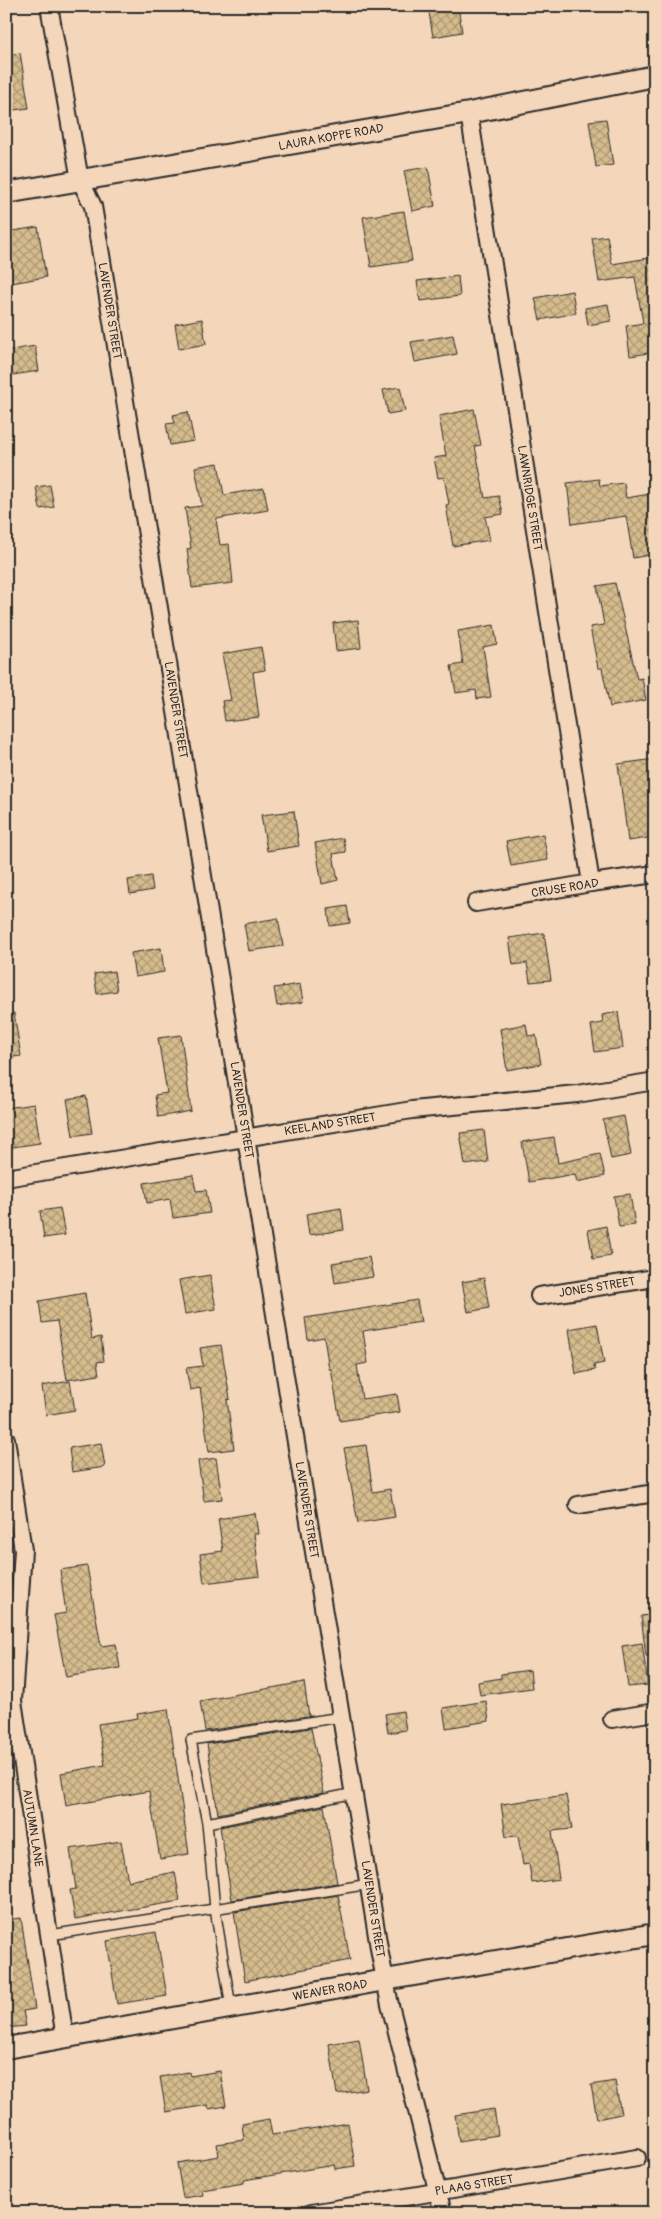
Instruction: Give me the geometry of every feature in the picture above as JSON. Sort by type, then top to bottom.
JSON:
[{"type":"street","name":"LAVENDER STREET","points":[[49,6],[80,180],[93,206],[385,1980],[443,2213]]},
{"type":"street","name":"LAURA KOPPE ROAD","points":[[6,193],[469,114],[655,76]]},
{"type":"street","name":"LAWNRIDGE STREET","points":[[469,114],[591,883]]},
{"type":"street","name":"CRUSE ROAD","points":[[476,903],[655,874]]},
{"type":"street","name":"KEELAND STREET","points":[[6,1178],[412,1110],[577,1094],[655,1081]]},
{"type":"street","name":"JONES STREET","points":[[539,1296],[655,1278]]},
{"type":"street","name":"AUTUMN LANE","points":[[6,1439],[23,1550],[13,1701],[65,2038]]},
{"type":"street","points":[[578,1505],[655,1493]]},
{"type":"street","points":[[612,1719],[655,1712]]},
{"type":"street","name":"WEAVER ROAD","points":[[6,2048],[655,1934]]},
{"type":"street","name":"PLAAG STREET","points":[[311,2213],[637,2158]]},
{"type":"lane","points":[[231,2008],[215,1909],[207,1823],[192,1740],[341,1717]]},
{"type":"lane","points":[[207,1823],[355,1793]]},
{"type":"lane","points":[[50,1935],[370,1884]]},
{"type":"building","points":[[428,6],[458,6],[462,32],[433,37]]},
{"type":"building","points":[[20,53],[29,108],[6,111],[6,55]]},
{"type":"building","points":[[606,119],[613,165],[596,167],[589,121]]},
{"type":"building","points":[[428,167],[435,206],[412,211],[404,171]]},
{"type":"building","points":[[404,211],[412,261],[371,267],[363,217]]},
{"type":"building","points":[[38,227],[46,277],[6,284],[6,232]]},
{"type":"building","points":[[607,236],[612,264],[655,257],[655,352],[630,356],[626,326],[643,323],[635,277],[599,282],[592,238]]},
{"type":"building","points":[[458,276],[460,296],[420,301],[417,281]]},
{"type":"building","points":[[572,291],[576,313],[540,320],[535,298]]},
{"type":"building","points":[[608,304],[611,321],[588,325],[585,308]]},
{"type":"building","points":[[202,319],[206,344],[179,349],[175,324]]},
{"type":"building","points":[[453,335],[457,354],[415,362],[411,342]]},
{"type":"building","points":[[35,346],[39,371],[6,376],[6,351]]},
{"type":"building","points":[[400,387],[405,411],[388,414],[383,390]]},
{"type":"building","points":[[474,409],[481,445],[475,446],[485,498],[499,496],[503,514],[485,517],[490,540],[453,546],[446,505],[449,504],[444,477],[438,478],[434,458],[446,456],[439,416]]},
{"type":"building","points":[[188,412],[194,441],[170,445],[166,424],[175,423],[173,415]]},
{"type":"building","points":[[218,463],[224,495],[264,488],[268,510],[216,519],[220,545],[229,544],[233,583],[192,588],[187,549],[191,548],[185,508],[202,506],[195,467]]},
{"type":"building","points":[[599,479],[600,486],[624,483],[626,498],[650,494],[655,554],[633,558],[626,516],[572,524],[567,483]]},
{"type":"building","points":[[50,485],[54,507],[40,509],[36,487]]},
{"type":"building","points":[[615,583],[637,679],[642,678],[646,700],[610,707],[602,668],[598,668],[590,627],[604,625],[597,586]]},
{"type":"building","points":[[358,620],[361,648],[336,651],[333,623]]},
{"type":"building","points":[[494,625],[497,644],[483,647],[491,697],[477,699],[476,690],[456,693],[451,666],[463,664],[458,631]]},
{"type":"building","points":[[261,647],[265,670],[253,672],[259,717],[225,721],[222,701],[231,700],[222,654]]},
{"type":"building","points":[[655,759],[655,837],[628,841],[618,764]]},
{"type":"building","points":[[294,811],[299,846],[267,851],[261,815]]},
{"type":"building","points":[[543,834],[548,860],[511,866],[506,841]]},
{"type":"building","points":[[343,838],[346,852],[333,854],[338,880],[322,884],[315,843]]},
{"type":"building","points":[[151,876],[153,890],[130,894],[128,880]]},
{"type":"building","points":[[347,906],[350,923],[330,926],[328,909]]},
{"type":"building","points":[[278,918],[283,946],[249,951],[244,924]]},
{"type":"building","points":[[544,933],[551,980],[530,982],[527,963],[513,965],[509,938]]},
{"type":"building","points":[[161,948],[164,972],[135,977],[131,953]]},
{"type":"building","points":[[114,971],[117,991],[97,994],[94,974]]},
{"type":"building","points":[[300,984],[303,1002],[277,1006],[274,988]]},
{"type":"building","points":[[618,1012],[623,1048],[595,1052],[591,1025],[603,1023],[602,1015]]},
{"type":"building","points":[[14,1013],[21,1056],[6,1058],[6,1014]]},
{"type":"building","points":[[526,1024],[528,1036],[536,1035],[541,1064],[507,1070],[500,1029]]},
{"type":"building","points":[[181,1035],[191,1111],[158,1117],[155,1095],[167,1093],[158,1038]]},
{"type":"building","points":[[86,1096],[92,1133],[73,1136],[67,1099]]},
{"type":"building","points":[[34,1104],[40,1143],[6,1148],[6,1108]]},
{"type":"building","points":[[624,1116],[631,1155],[611,1159],[603,1120]]},
{"type":"building","points":[[484,1130],[488,1162],[465,1165],[460,1133]]},
{"type":"building","points":[[554,1137],[558,1163],[600,1154],[605,1176],[577,1182],[575,1174],[529,1182],[522,1142]]},
{"type":"building","points":[[193,1175],[196,1191],[206,1190],[210,1213],[173,1218],[170,1199],[147,1203],[144,1183]]},
{"type":"building","points":[[630,1194],[635,1225],[619,1227],[614,1196]]},
{"type":"building","points":[[60,1208],[65,1235],[44,1238],[40,1211]]},
{"type":"building","points":[[341,1208],[344,1230],[309,1235],[306,1214]]},
{"type":"building","points":[[606,1226],[611,1256],[593,1259],[588,1230]]},
{"type":"building","points":[[369,1257],[373,1277],[335,1283],[332,1263]]},
{"type":"building","points":[[210,1275],[216,1309],[185,1314],[179,1280]]},
{"type":"building","points":[[484,1278],[489,1308],[468,1312],[462,1282]]},
{"type":"building","points":[[85,1293],[92,1339],[101,1337],[104,1361],[97,1362],[99,1375],[67,1380],[57,1321],[42,1323],[39,1301]]},
{"type":"building","points":[[417,1300],[421,1322],[363,1331],[368,1363],[357,1365],[362,1399],[397,1394],[400,1412],[340,1421],[324,1337],[308,1340],[305,1318]]},
{"type":"building","points":[[597,1324],[604,1363],[594,1365],[595,1370],[576,1374],[569,1329]]},
{"type":"building","points":[[221,1345],[230,1399],[227,1400],[234,1449],[209,1452],[200,1388],[190,1390],[186,1368],[203,1366],[200,1348]]},
{"type":"building","points":[[70,1381],[75,1410],[46,1415],[42,1386]]},
{"type":"building","points":[[101,1443],[105,1467],[72,1472],[69,1448]]},
{"type":"building","points":[[366,1445],[373,1492],[390,1489],[395,1517],[358,1523],[344,1448]]},
{"type":"building","points":[[216,1458],[222,1499],[204,1501],[198,1461]]},
{"type":"building","points":[[255,1513],[258,1534],[254,1534],[260,1576],[204,1583],[200,1554],[223,1551],[218,1519]]},
{"type":"building","points":[[87,1566],[101,1646],[116,1644],[120,1668],[66,1677],[54,1615],[66,1613],[60,1570]]},
{"type":"building","points":[[655,1614],[655,1656],[646,1656],[641,1616]]},
{"type":"building","points":[[642,1643],[648,1685],[628,1687],[622,1646]]},
{"type":"building","points":[[530,1670],[532,1688],[480,1695],[478,1682],[501,1678],[501,1674]]},
{"type":"building","points":[[304,1682],[309,1716],[205,1731],[200,1701]]},
{"type":"building","points":[[486,1701],[489,1721],[446,1728],[443,1708]]},
{"type":"building","points":[[168,1709],[189,1854],[160,1859],[149,1791],[66,1806],[61,1773],[105,1765],[98,1724],[138,1718],[137,1714]]},
{"type":"building","points":[[403,1711],[406,1730],[388,1733],[385,1714]]},
{"type":"building","points":[[311,1728],[324,1793],[218,1814],[207,1744]]},
{"type":"building","points":[[566,1795],[572,1829],[552,1831],[559,1879],[532,1883],[529,1864],[523,1865],[518,1836],[506,1837],[501,1804]]},
{"type":"building","points":[[324,1806],[337,1883],[232,1900],[220,1827]]},
{"type":"building","points":[[121,1841],[128,1881],[175,1872],[180,1901],[75,1919],[70,1890],[76,1889],[70,1849]]},
{"type":"building","points":[[338,1895],[350,1960],[245,1981],[234,1912]]},
{"type":"building","points":[[21,1918],[35,2009],[23,2011],[26,2026],[6,2028],[6,1920]]},
{"type":"building","points":[[156,1932],[167,1996],[117,2004],[107,1941]]},
{"type":"building","points":[[359,2039],[367,2089],[337,2094],[329,2044]]},
{"type":"building","points":[[220,2071],[226,2106],[209,2109],[208,2105],[166,2112],[160,2077],[189,2072],[190,2076]]},
{"type":"building","points":[[615,2081],[621,2114],[597,2119],[591,2085]]},
{"type":"building","points":[[494,2109],[498,2135],[459,2141],[455,2115]]},
{"type":"building","points":[[269,2119],[272,2135],[348,2123],[355,2166],[335,2169],[334,2165],[244,2180],[244,2183],[202,2190],[203,2195],[183,2198],[177,2163],[219,2156],[217,2144],[244,2140],[242,2124]]}]
